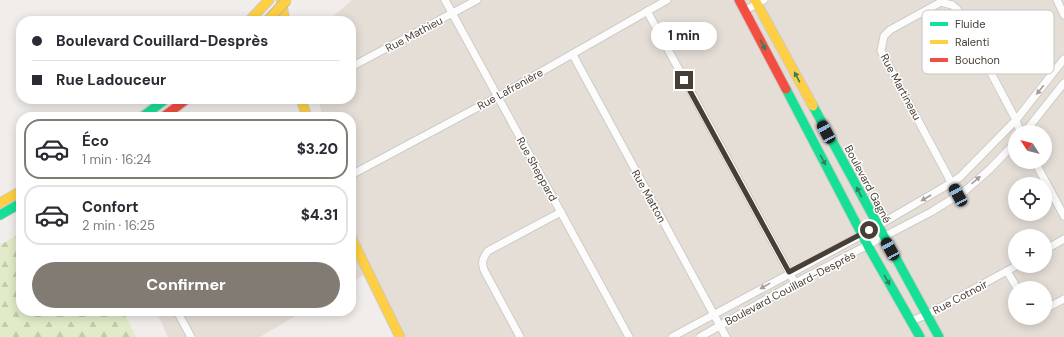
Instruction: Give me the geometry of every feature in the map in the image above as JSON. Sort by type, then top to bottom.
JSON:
[{"type":"main road","points":[[254,16],[269,0]]},
{"type":"main road","points":[[280,0],[284,16]]},
{"type":"main road","points":[[272,16],[287,0]]},
{"type":"main road","points":[[738,0],[862,235],[920,337]]},
{"type":"main road","name":"Boulevard Gagné","points":[[759,1],[877,226],[939,337]]},
{"type":"main road","points":[[149,112],[159,104]]},
{"type":"main road","points":[[171,112],[181,104]]},
{"type":"main road","points":[[0,203],[16,194]]},
{"type":"main road","points":[[0,215],[16,206]]},
{"type":"main road","points":[[356,247],[400,337]]},
{"type":"street","name":"Rue Sheppard","points":[[445,0],[629,337]]},
{"type":"street","name":"Rue Mathieu","points":[[356,65],[477,0]]},
{"type":"street","name":"Rue Lafrenière","points":[[356,172],[573,55],[667,0]]},
{"type":"street","points":[[1056,0],[1064,15]]},
{"type":"street","points":[[744,11],[759,1]]},
{"type":"street","name":"Rue Martineau","points":[[927,10],[941,2],[952,5],[957,10]]},
{"type":"street","points":[[647,11],[795,283]]},
{"type":"street","name":"Rue Martineau","points":[[922,13],[887,33],[884,36],[881,51],[958,195]]},
{"type":"street","name":"Rue Matton","points":[[573,55],[726,337]]},
{"type":"street","name":"Boulevard Couillard-Desprès","points":[[1054,72],[1064,59]]},
{"type":"street","name":"Rue Martineau","points":[[991,74],[1018,125]]},
{"type":"street","name":"Boulevard Couillard-Desprès","points":[[672,337],[789,272],[862,235],[960,177],[1016,120],[1052,74]]},
{"type":"street","points":[[1030,125],[1064,83]]},
{"type":"street","name":"Boulevard Couillard-Desprès","points":[[700,337],[795,283],[884,238],[958,195],[990,169],[1008,150]]},
{"type":"street","points":[[1039,169],[1064,216]]},
{"type":"street","points":[[520,337],[484,270],[482,264],[483,257],[488,252],[561,212]]},
{"type":"street","points":[[1052,246],[1064,239]]},
{"type":"street","name":"Rue Cotnoir","points":[[911,321],[926,315],[1008,271]]},
{"type":"street","points":[[1052,305],[1064,299]]},
{"type":"street","points":[[180,316],[191,337]]},
{"type":"shaded area","points":[[352,0],[1064,0],[1064,337],[397,337],[365,274],[356,280],[356,112],[321,112],[319,104],[356,104],[356,16],[334,16]]},
{"type":"shaded area","points":[[158,316],[296,316],[260,337],[168,337]]},
{"type":"green space","points":[[16,236],[16,316],[126,316],[136,337],[0,337],[0,245]]},
{"type":"traffic: fast","points":[[786,89],[868,246],[920,337]]},
{"type":"traffic: fast","points":[[149,112],[159,104]]},
{"type":"traffic: fast","points":[[813,106],[939,337]]},
{"type":"traffic: fast","points":[[0,215],[16,206]]},
{"type":"traffic: slow","points":[[254,16],[269,0]]},
{"type":"traffic: slow","points":[[281,0],[284,16]]},
{"type":"traffic: slow","points":[[272,16],[287,0]]},
{"type":"traffic: slow","points":[[755,0],[813,106]]},
{"type":"traffic: slow","points":[[303,104],[305,112]]},
{"type":"traffic: slow","points":[[0,203],[16,194]]},
{"type":"traffic: slow","points":[[356,247],[400,337]]},
{"type":"traffic: jam","points":[[739,0],[786,89]]},
{"type":"traffic: jam","points":[[170,112],[180,104]]},
{"type":"route","points":[[684,80],[789,272],[869,230]]}]
